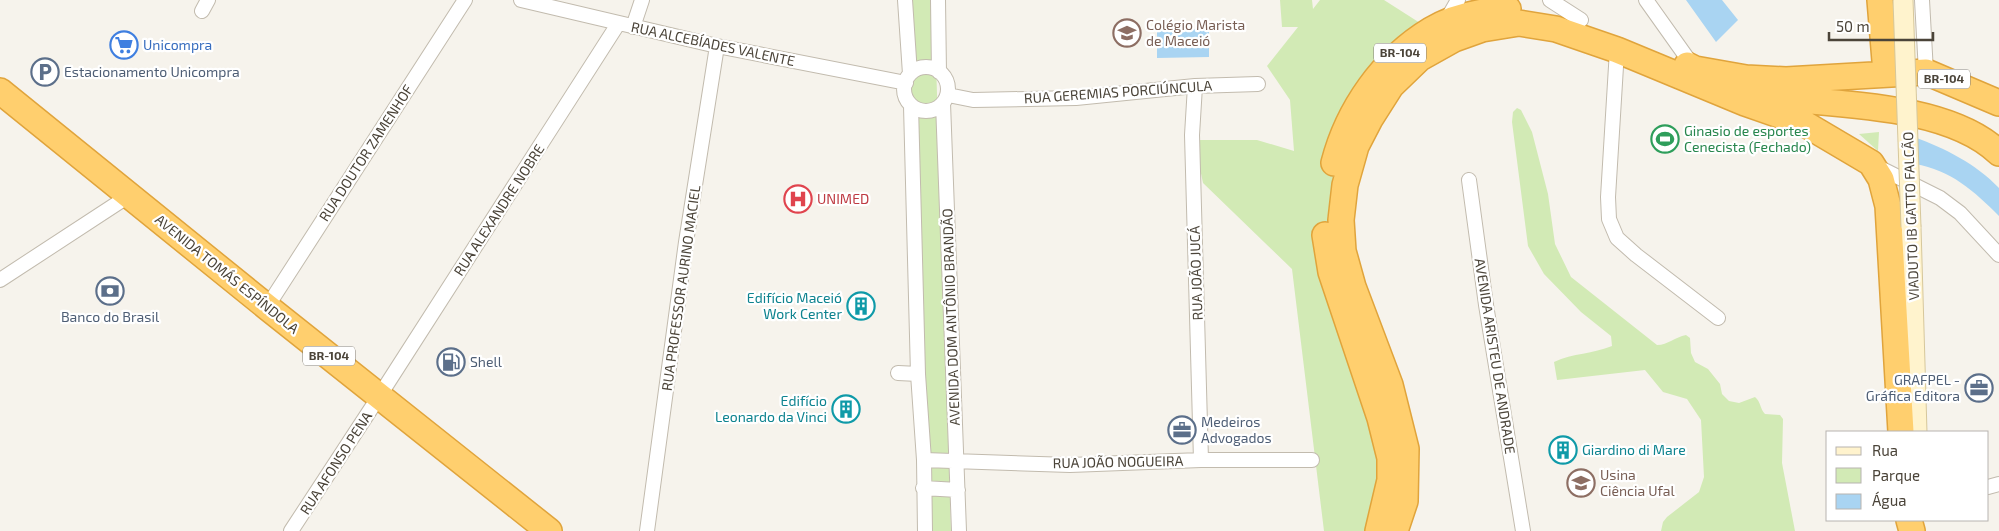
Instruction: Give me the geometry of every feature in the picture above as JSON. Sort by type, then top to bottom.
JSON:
[{"type":"highway","points":[[1880,0],[1886,73]]},
{"type":"highway","name":"BR-104","points":[[1378,531],[1390,480],[1390,458],[1380,418],[1330,272],[1325,238],[1325,208],[1328,184],[1345,129],[1361,100],[1376,79],[1400,53],[1432,30],[1468,14],[1487,10],[1519,8],[1559,13],[1581,20],[1695,68],[1746,78],[1786,80],[1926,72],[1999,103]]},
{"type":"highway","name":"BR-104","points":[[1395,531],[1405,501],[1406,449],[1390,385],[1353,287],[1343,251],[1340,220],[1345,185],[1356,146],[1370,119],[1391,86],[1420,58],[1454,38],[1482,29],[1519,23],[1556,29],[1617,50],[1726,95],[1805,124],[1871,163]]},
{"type":"highway","name":"AVENIDA TOMÁS ESPÍNDOLA","points":[[0,91],[267,307],[549,531]]},
{"type":"highway","points":[[1726,95],[1752,95],[1798,101],[1889,108],[1932,118],[1966,131],[1999,153]]},
{"type":"highway","points":[[1871,163],[1881,180],[1888,206],[1901,431]]},
{"type":"main road","name":"VIADUTO IB GATTO FALCÃO","points":[[1903,0],[1916,431]]},
{"type":"street","name":"RUA DOUTOR ZAMENHOF","points":[[267,307],[465,0]]},
{"type":"street","name":"RUA ALCEBÍADES VALENTE","points":[[521,0],[633,28],[717,46],[908,79]]},
{"type":"street","points":[[633,28],[642,0]]},
{"type":"street","points":[[905,0],[908,79],[906,96],[911,106],[918,374],[924,460],[925,531]]},
{"type":"street","points":[[938,0],[939,72]]},
{"type":"street","points":[[1444,24],[1458,0]]},
{"type":"street","points":[[1550,0],[1581,20]]},
{"type":"street","points":[[1646,0],[1695,68]]},
{"type":"street","points":[[1922,0],[1926,72]]},
{"type":"street","name":"RUA ALEXANDRE NOBRE","points":[[380,396],[618,24]]},
{"type":"street","name":"RUA PROFESSOR AURINO MACIEL","points":[[647,531],[686,242],[717,46]]},
{"type":"street","points":[[1617,50],[1608,197],[1609,219],[1618,238],[1636,255],[1718,318]]},
{"type":"street","points":[[908,79],[924,68],[932,68],[945,79],[948,87],[946,99],[934,110],[922,111],[911,106]]},
{"type":"street","name":"RUA GEREMIAS PORCIÚNCULA","points":[[946,99],[1076,98],[1195,86],[1258,84]]},
{"type":"street","name":"RUA JOÃO JUCÁ","points":[[1195,86],[1192,135],[1201,460]]},
{"type":"street","name":"AVENIDA DOM ANTÔNIO BRANDÃO","points":[[946,99],[959,531]]},
{"type":"street","name":"BR-104","points":[[1871,163],[1940,198],[1960,214],[1999,255]]},
{"type":"street","name":"AVENIDA ARISTEU DE ANDRADE","points":[[1469,180],[1486,305],[1523,531]]},
{"type":"street","points":[[0,280],[130,195]]},
{"type":"street","points":[[898,373],[918,374]]},
{"type":"street","name":"RUA AFONSO PENA","points":[[291,531],[380,396]]},
{"type":"street","name":"RUA JOÃO NOGUEIRA","points":[[924,460],[1070,465],[1201,460],[1312,460]]},
{"type":"street","points":[[924,488],[958,490]]},
{"type":"green space","points":[[901,0],[934,0],[951,531],[921,531]]},
{"type":"green space","points":[[1280,0],[1312,0],[1313,9],[1320,0],[1384,0],[1431,30],[1336,154],[1325,238],[1383,430],[1378,531],[1324,531],[1292,269],[1203,183],[1194,140],[1257,140],[1294,151],[1290,100],[1267,66],[1298,27],[1282,27]]},
{"type":"green space","points":[[1517,108],[1521,110],[1532,132],[1548,194],[1555,244],[1571,277],[1657,345],[1665,344],[1686,335],[1690,338],[1691,353],[1695,362],[1708,369],[1720,384],[1722,394],[1729,401],[1739,403],[1755,397],[1765,414],[1780,415],[1783,419],[1782,463],[1795,531],[1661,531],[1663,522],[1667,517],[1699,492],[1704,477],[1701,420],[1687,399],[1663,392],[1645,370],[1557,380],[1554,362],[1612,346],[1611,336],[1581,312],[1544,274],[1528,246],[1512,122],[1513,112]]},
{"type":"green space","points":[[1879,132],[1878,151],[1859,134]]},
{"type":"water","points":[[1686,0],[1722,0],[1738,20],[1716,42]]},
{"type":"water","points":[[1209,29],[1209,57],[1157,58],[1157,30]]},
{"type":"water","points":[[1914,137],[1960,158],[1990,179],[1999,188],[1999,216],[1971,190],[1951,176],[1915,164]]},
{"type":"place","name":"Colégio Marista de Maceió","points":[[1127,33]]},
{"type":"place","name":"Unicompra","points":[[124,45]]},
{"type":"place","name":"Estacionamento Unicompra","points":[[45,72]]},
{"type":"place","name":"Ginasio de esportes Cenecista (Fechado)","points":[[1665,139]]},
{"type":"place","name":"UNIMED","points":[[798,199]]},
{"type":"place","name":"Banco do Brasil","points":[[110,291]]},
{"type":"place","name":"Edifício Maceió Work Center","points":[[861,306]]},
{"type":"place","name":"Shell","points":[[451,362]]},
{"type":"place","name":"GRAFPEL - Gráfica Editora","points":[[1979,388]]},
{"type":"place","name":"Edifício Leonardo da Vinci","points":[[846,409]]},
{"type":"place","name":"Medeiros Advogados","points":[[1182,430]]},
{"type":"place","name":"Giardino di Mare","points":[[1563,450]]},
{"type":"place","name":"Usina Ciência Ufal","points":[[1581,483]]}]
